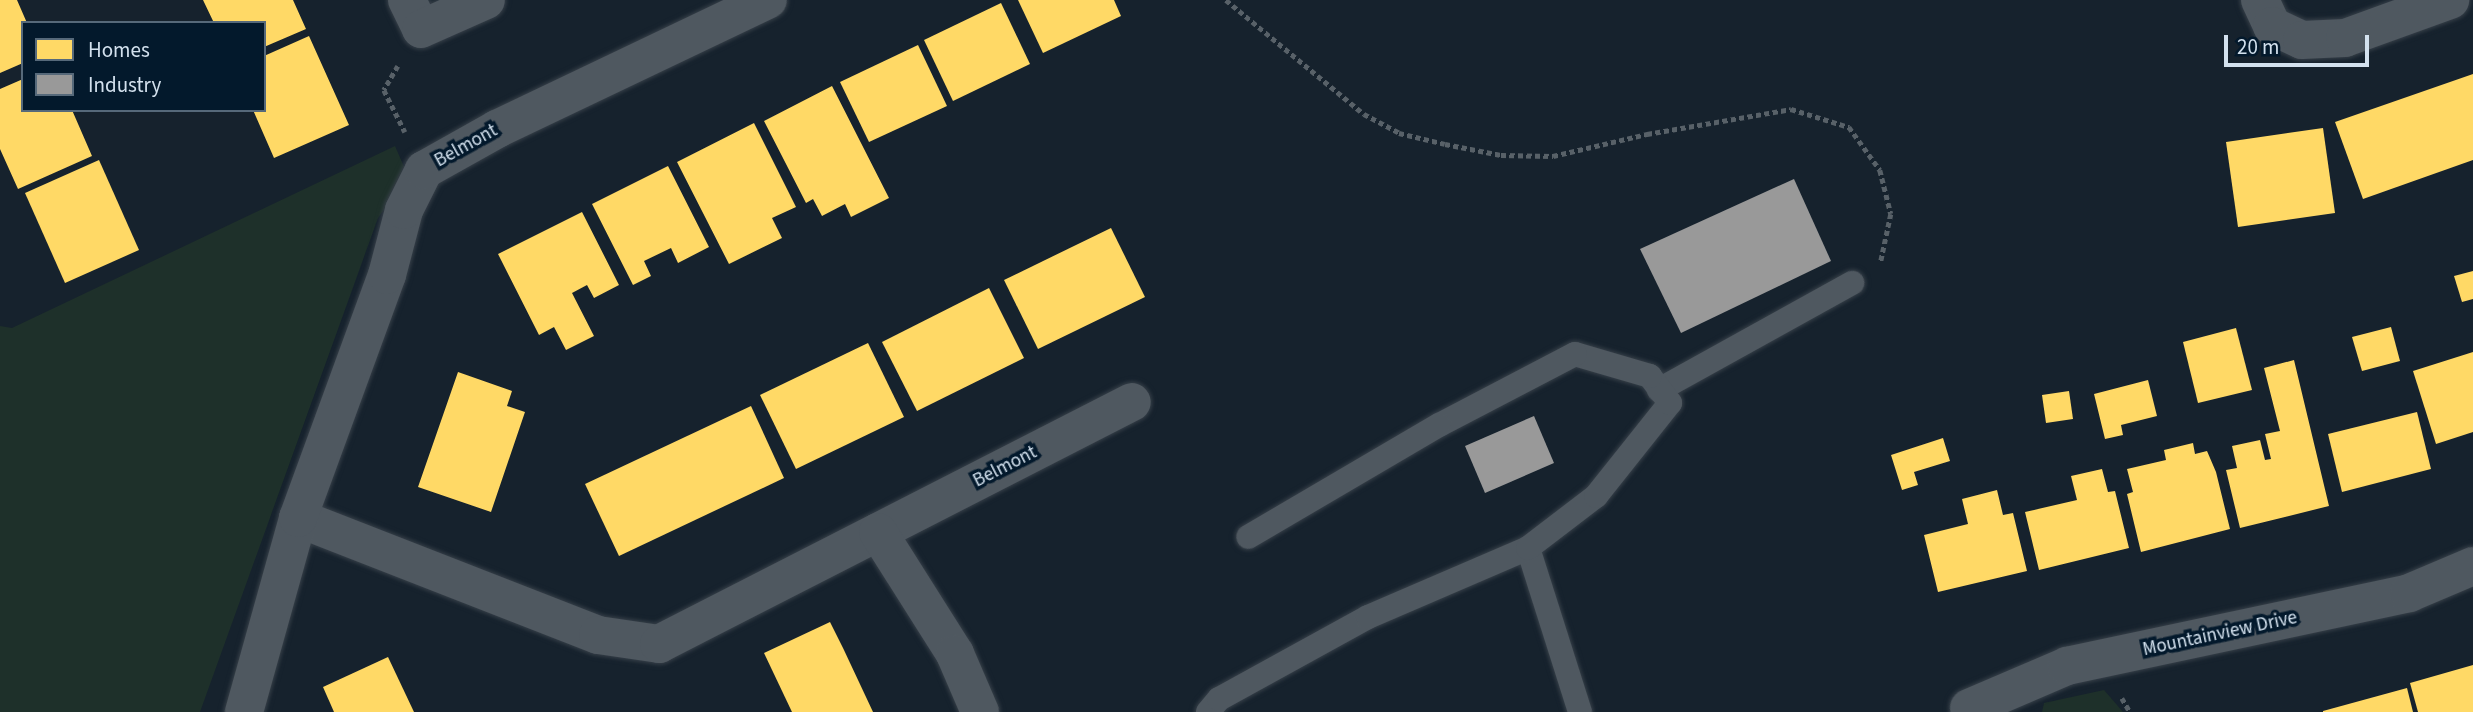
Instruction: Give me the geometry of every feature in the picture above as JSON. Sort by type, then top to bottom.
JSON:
[{"type":"street","points":[[414,14],[486,0]]},
{"type":"street","name":"Belmont","points":[[244,712],[298,519],[387,275],[404,210],[424,170],[497,129],[768,0]]},
{"type":"street","points":[[2260,0],[2272,26],[2302,40],[2344,37],[2450,0]]},
{"type":"street","name":"Belmont","points":[[298,519],[598,635],[659,644],[1132,402]]},
{"type":"street","points":[[878,531],[955,654],[980,712]]},
{"type":"street","name":"Mountainview Drive","points":[[1969,708],[2067,666],[2409,593],[2473,566]]},
{"type":"lane","points":[[1659,390],[1852,283]]},
{"type":"lane","points":[[1208,712],[1219,699],[1368,617],[1528,548],[1596,496],[1670,403],[1650,376],[1574,354],[1439,425],[1248,537]]},
{"type":"lane","points":[[1528,548],[1580,712]]},
{"type":"path","points":[[1226,0],[1364,114],[1399,133],[1501,155],[1553,156],[1647,134],[1791,109],[1849,127],[1880,170],[1891,214],[1883,259],[1852,283]]},
{"type":"path","points":[[414,14],[384,90],[424,170]]},
{"type":"green space","points":[[395,146],[408,176],[378,218],[200,712],[0,712],[0,326],[12,328]]},
{"type":"green space","points":[[2104,690],[2123,712],[2042,712],[2044,703]]},
{"type":"building: Homes","points":[[0,0],[17,0],[26,21],[21,21],[21,64],[0,73]]},
{"type":"building: Homes","points":[[203,0],[293,0],[306,29],[266,46],[266,21],[213,21]]},
{"type":"building: Homes","points":[[1018,0],[1114,0],[1121,16],[1043,53]]},
{"type":"building: Homes","points":[[1001,3],[1030,64],[953,101],[924,40]]},
{"type":"building: Homes","points":[[309,36],[349,125],[274,158],[254,112],[266,112],[266,55]]},
{"type":"building: Homes","points":[[918,45],[947,106],[869,142],[840,82]]},
{"type":"building: Homes","points":[[2473,74],[2473,160],[2363,199],[2335,122]]},
{"type":"building: Homes","points":[[21,80],[21,112],[73,112],[92,156],[18,189],[0,149],[0,89]]},
{"type":"building: Homes","points":[[832,86],[889,198],[851,217],[845,204],[822,216],[813,199],[806,203],[764,121]]},
{"type":"building: Homes","points":[[754,123],[796,207],[772,218],[782,238],[729,264],[677,162]]},
{"type":"building: Homes","points":[[2323,128],[2335,213],[2238,227],[2226,142]]},
{"type":"building: Homes","points":[[99,160],[139,250],[65,283],[25,193]]},
{"type":"building: Homes","points":[[668,166],[709,247],[678,263],[671,248],[644,261],[651,276],[633,285],[592,204]]},
{"type":"building: Homes","points":[[582,212],[619,285],[594,298],[587,285],[572,293],[594,336],[566,350],[554,327],[539,335],[498,254]]},
{"type":"building: Homes","points":[[1111,228],[1145,297],[1038,349],[1004,280]]},
{"type":"building: Homes","points":[[2473,271],[2473,299],[2462,302],[2454,276]]},
{"type":"building: Homes","points":[[989,288],[1024,358],[917,411],[882,342]]},
{"type":"building: Homes","points":[[2391,327],[2400,361],[2362,371],[2352,337]]},
{"type":"building: Homes","points":[[2236,328],[2252,390],[2198,403],[2183,342]]},
{"type":"building: Homes","points":[[868,343],[904,417],[796,469],[760,395]]},
{"type":"building: Homes","points":[[2473,352],[2473,432],[2436,444],[2413,371]]},
{"type":"building: Homes","points":[[2294,360],[2329,506],[2240,528],[2226,470],[2237,468],[2232,446],[2260,440],[2265,460],[2271,459],[2265,434],[2280,431],[2264,368]]},
{"type":"building: Homes","points":[[458,372],[512,391],[507,406],[525,412],[491,512],[418,487]]},
{"type":"building: Homes","points":[[2148,380],[2157,416],[2121,425],[2123,435],[2105,439],[2094,394]]},
{"type":"building: Homes","points":[[2069,391],[2073,419],[2046,423],[2042,395]]},
{"type":"building: Homes","points":[[751,406],[784,478],[619,556],[585,484]]},
{"type":"building: Homes","points":[[2417,412],[2431,469],[2342,492],[2328,434]]},
{"type":"building: Homes","points":[[1943,438],[1950,461],[1914,472],[1918,485],[1902,490],[1891,455]]},
{"type":"building: Homes","points":[[2193,443],[2195,454],[2207,451],[2216,472],[2230,529],[2141,552],[2127,494],[2133,492],[2127,469],[2166,460],[2164,450]]},
{"type":"building: Homes","points":[[2102,469],[2108,492],[2115,491],[2129,548],[2039,570],[2025,512],[2077,500],[2071,476]]},
{"type":"building: Homes","points":[[1997,490],[2003,515],[2013,513],[2027,571],[1938,592],[1924,535],[1968,524],[1962,499]]},
{"type":"building: Homes","points":[[830,622],[873,712],[792,712],[764,653]]},
{"type":"building: Homes","points":[[388,657],[414,712],[334,712],[323,687]]},
{"type":"building: Homes","points":[[2473,665],[2473,712],[2418,712],[2410,683]]},
{"type":"building: Homes","points":[[2407,688],[2413,712],[2323,712],[2323,711]]},
{"type":"building: Industry","points":[[1794,179],[1831,261],[1681,333],[1640,249]]},
{"type":"building: Industry","points":[[1534,416],[1554,463],[1485,493],[1465,446]]}]
